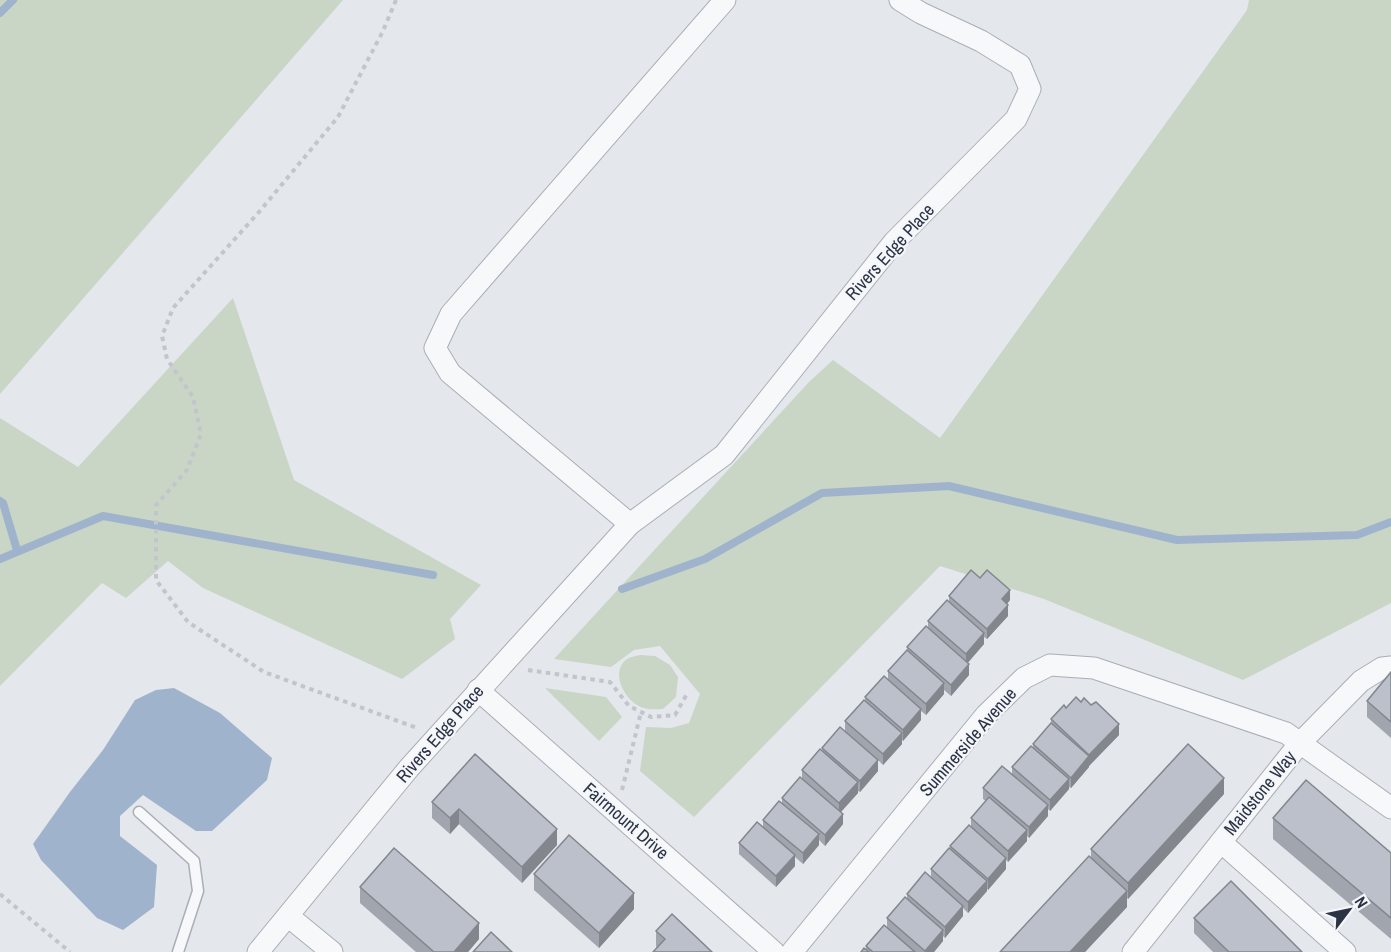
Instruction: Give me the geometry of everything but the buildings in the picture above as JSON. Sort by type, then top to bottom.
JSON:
[{"type":"street","points":[[630,524],[450,373],[435,348],[451,314],[725,0]]},
{"type":"street","name":"Rivers Edge Place","points":[[258,952],[409,768],[478,690],[630,524],[724,455],[894,242],[1016,119],[1030,89],[1020,65],[981,41],[921,13],[900,0]]},
{"type":"street","name":"Summerside Avenue","points":[[792,952],[986,715],[1024,678],[1050,665],[1094,668],[1286,733],[1391,808]]},
{"type":"street","name":"Maidstone Way","points":[[1133,952],[1300,743],[1361,681],[1382,668],[1391,667]]},
{"type":"street","name":"Fairmount Drive","points":[[478,690],[774,952]]},
{"type":"street","name":"Maidstone Way","points":[[1221,842],[1345,952]]},
{"type":"street","points":[[288,916],[332,952]]},
{"type":"lane","points":[[139,812],[194,861],[198,891],[178,952]]},
{"type":"path","points":[[396,0],[383,31],[338,117],[259,212],[173,308],[162,336],[167,358],[194,397],[201,434],[187,470],[156,505],[156,580],[188,622],[264,672],[438,736]]},
{"type":"path","points":[[500,666],[610,682],[629,706],[651,717],[675,715],[688,692]]},
{"type":"path","points":[[617,813],[641,712]]},
{"type":"path","points":[[0,894],[70,952]]},
{"type":"green space","points":[[0,0],[343,0],[0,394]]},
{"type":"green space","points":[[1249,0],[1391,0],[1391,603],[1243,680],[1044,599],[940,566],[694,817],[640,771],[646,727],[671,728],[689,723],[700,694],[660,646],[634,650],[611,667],[554,659],[809,382],[833,360],[940,438],[1247,10]]},
{"type":"green space","points":[[233,298],[294,480],[481,585],[450,619],[455,639],[402,679],[203,588],[168,561],[126,598],[102,583],[0,686],[0,418],[78,467]]},
{"type":"green space","points":[[640,655],[655,656],[670,665],[678,677],[676,697],[663,709],[649,709],[638,705],[632,701],[622,687],[619,672],[622,665],[628,658]]},
{"type":"green space","points":[[545,688],[606,697],[622,717],[599,741]]},
{"type":"water","points":[[174,688],[220,713],[272,758],[267,780],[212,831],[196,831],[143,795],[120,816],[120,836],[157,865],[154,907],[123,930],[97,918],[41,860],[33,844],[103,750],[135,700],[156,690]]},
{"type":"waterway","points":[[0,13],[13,0]]},
{"type":"waterway","points":[[622,589],[705,559],[822,493],[949,486],[1177,540],[1357,535],[1391,522]]},
{"type":"waterway","points":[[0,501],[3,503],[17,550]]},
{"type":"waterway","points":[[0,559],[103,516],[433,575]]}]
